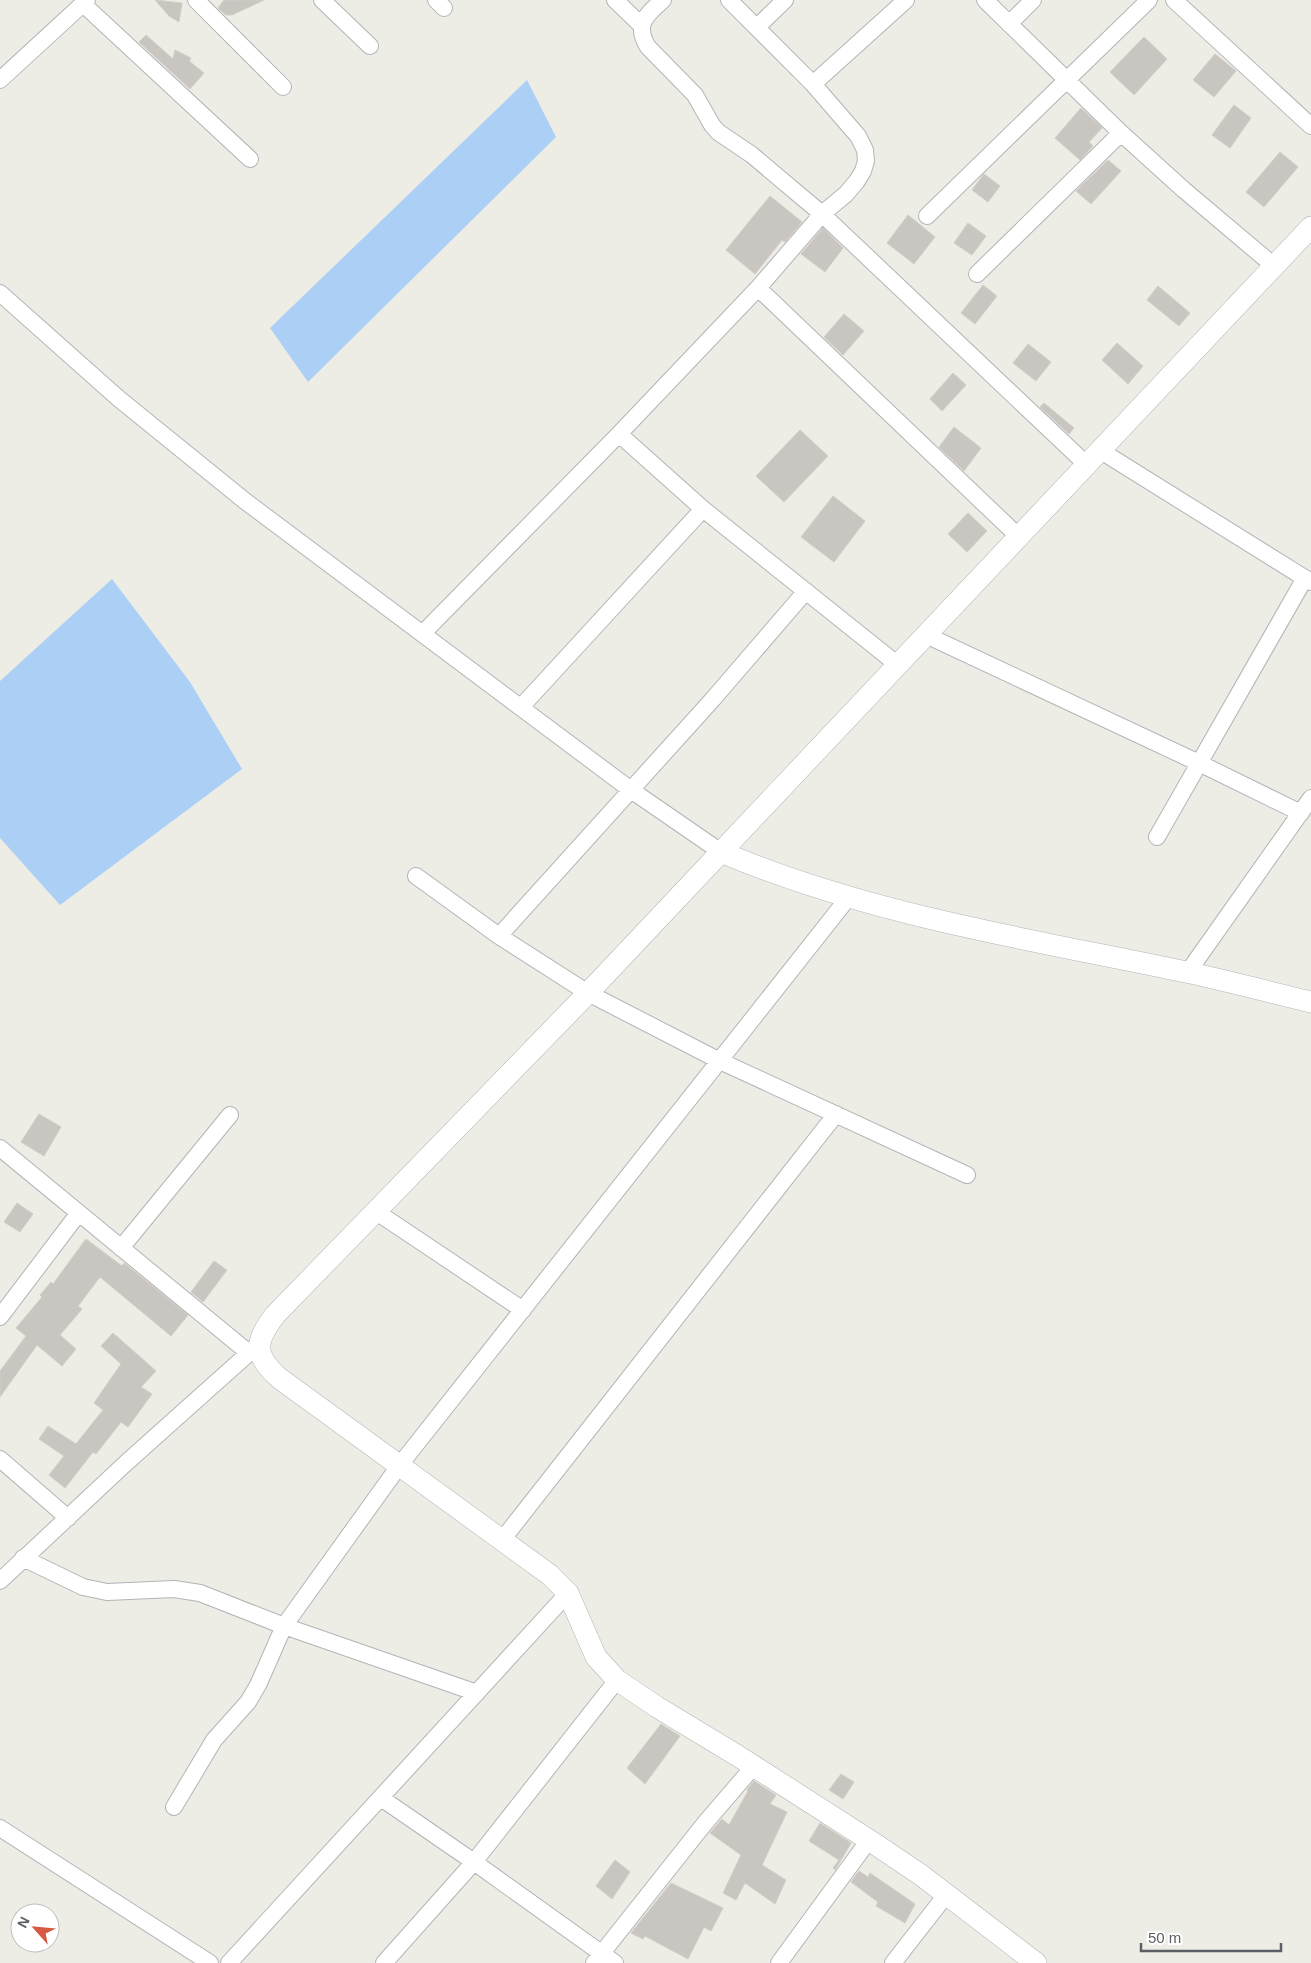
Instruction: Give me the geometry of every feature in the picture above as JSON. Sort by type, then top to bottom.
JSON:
[{"type":"street","points":[[196,0],[283,87]]},
{"type":"street","points":[[322,0],[370,46]]},
{"type":"street","points":[[615,0],[642,26]]},
{"type":"street","points":[[663,0],[649,13],[642,26],[642,39],[695,95],[712,125],[752,155],[822,214],[1094,458],[1308,580],[1157,837]]},
{"type":"street","points":[[423,634],[619,434],[758,288],[822,214],[846,194],[863,171],[866,160],[865,150],[850,126],[813,84],[729,0]]},
{"type":"street","points":[[756,27],[785,0]]},
{"type":"street","points":[[813,84],[906,0]]},
{"type":"street","points":[[985,0],[1121,133],[1184,190],[1274,266]]},
{"type":"street","points":[[1009,24],[1033,0]]},
{"type":"street","points":[[927,216],[1149,0]]},
{"type":"street","points":[[1174,0],[1311,126]]},
{"type":"street","points":[[0,80],[85,2],[250,159]]},
{"type":"street","points":[[978,274],[1121,133]]},
{"type":"street","points":[[0,1581],[254,1348],[275,1314],[588,993],[1311,228]]},
{"type":"street","points":[[758,288],[1019,537]]},
{"type":"street","points":[[0,292],[118,398],[245,501],[631,790],[721,852],[760,868],[848,898],[1004,936],[1188,972],[1311,1002]]},
{"type":"street","points":[[619,434],[704,508],[806,592],[898,664]]},
{"type":"street","points":[[521,707],[704,508]]},
{"type":"street","points":[[499,936],[806,592]]},
{"type":"street","points":[[926,635],[1301,813]]},
{"type":"street","points":[[1188,972],[1311,798]]},
{"type":"street","points":[[416,876],[499,936],[588,993],[720,1061],[966,1174]]},
{"type":"street","points":[[174,1807],[214,1740],[248,1702],[258,1685],[284,1626],[399,1466],[848,898]]},
{"type":"street","points":[[502,1540],[836,1114]]},
{"type":"street","points":[[122,1248],[230,1115]]},
{"type":"street","points":[[0,1148],[78,1214],[254,1348],[267,1367],[399,1466],[550,1575],[568,1593],[596,1657],[616,1680],[869,1840],[1036,1963]]},
{"type":"street","points":[[375,1212],[522,1310]]},
{"type":"street","points":[[0,1317],[78,1214]]},
{"type":"street","points":[[0,1459],[68,1518]]},
{"type":"street","points":[[23,1558],[84,1587],[107,1592],[174,1589],[200,1593],[284,1626],[477,1693]]},
{"type":"street","points":[[229,1963],[568,1593]]},
{"type":"street","points":[[384,1963],[474,1862],[616,1680]]},
{"type":"street","points":[[598,1958],[705,1823],[754,1766]]},
{"type":"street","points":[[381,1798],[474,1862],[598,1958],[615,1963]]},
{"type":"street","points":[[0,1828],[210,1963]]},
{"type":"street","points":[[779,1963],[869,1840]]},
{"type":"street","points":[[893,1963],[946,1895]]},
{"type":"water","points":[[527,80],[556,137],[308,382],[270,328]]},
{"type":"water","points":[[112,579],[190,682],[242,769],[60,905],[0,838],[0,681]]},
{"type":"building","points":[[155,0],[182,3],[179,22],[169,16]]},
{"type":"building","points":[[224,0],[264,0],[232,15],[226,15],[218,8]]},
{"type":"building","points":[[146,35],[173,59],[175,50],[191,58],[189,61],[204,73],[190,89],[139,42]]},
{"type":"building","points":[[1144,37],[1167,59],[1134,95],[1110,72]]},
{"type":"building","points":[[1215,54],[1236,71],[1214,97],[1193,80]]},
{"type":"building","points":[[1234,105],[1251,118],[1230,148],[1212,135]]},
{"type":"building","points":[[1081,108],[1102,128],[1089,142],[1093,146],[1080,160],[1055,138]]},
{"type":"building","points":[[1280,152],[1298,167],[1264,207],[1246,192]]},
{"type":"building","points":[[1108,160],[1121,171],[1091,204],[1076,191]]},
{"type":"building","points":[[984,174],[1000,186],[988,202],[972,190]]},
{"type":"building","points":[[770,196],[802,222],[785,242],[782,240],[755,274],[726,250]]},
{"type":"building","points":[[908,215],[935,237],[914,264],[887,243]]},
{"type":"building","points":[[968,223],[986,236],[972,255],[954,243]]},
{"type":"building","points":[[823,228],[843,248],[825,272],[801,254]]},
{"type":"building","points":[[983,285],[997,296],[975,324],[961,313]]},
{"type":"building","points":[[1158,286],[1190,313],[1179,326],[1147,300]]},
{"type":"building","points":[[844,314],[864,331],[843,355],[824,337]]},
{"type":"building","points":[[1117,343],[1143,366],[1128,384],[1102,360]]},
{"type":"building","points":[[1028,344],[1051,362],[1036,381],[1013,363]]},
{"type":"building","points":[[953,373],[966,385],[942,411],[930,399]]},
{"type":"building","points":[[1044,403],[1074,428],[1069,434],[1040,407]]},
{"type":"building","points":[[954,427],[981,448],[964,471],[939,447]]},
{"type":"building","points":[[800,430],[828,456],[784,502],[756,476]]},
{"type":"building","points":[[833,496],[865,521],[834,562],[801,537]]},
{"type":"building","points":[[968,513],[987,531],[967,552],[948,534]]},
{"type":"building","points":[[39,1114],[61,1127],[44,1156],[21,1142]]},
{"type":"building","points":[[17,1203],[33,1214],[20,1232],[4,1222]]},
{"type":"building","points":[[86,1239],[122,1266],[124,1263],[188,1315],[171,1336],[100,1277],[78,1306],[82,1309],[60,1335],[76,1349],[62,1366],[37,1345],[0,1397],[0,1371],[26,1336],[16,1328],[42,1297],[40,1295],[51,1282],[53,1284]]},
{"type":"building","points":[[214,1261],[227,1270],[203,1302],[191,1292]]},
{"type":"building","points":[[113,1333],[156,1371],[141,1387],[152,1394],[128,1427],[121,1422],[96,1454],[93,1452],[65,1488],[49,1475],[64,1456],[39,1439],[48,1426],[76,1444],[103,1410],[94,1403],[121,1364],[101,1346]]},
{"type":"building","points":[[661,1724],[680,1736],[645,1784],[627,1768]]},
{"type":"building","points":[[841,1774],[854,1782],[843,1799],[829,1790]]},
{"type":"building","points":[[754,1781],[776,1795],[770,1804],[787,1812],[762,1865],[786,1880],[775,1904],[745,1883],[736,1900],[723,1893],[741,1855],[710,1833],[722,1819],[729,1825],[747,1790]]},
{"type":"building","points":[[820,1823],[851,1843],[835,1870],[833,1868],[839,1860],[809,1841]]},
{"type":"building","points":[[615,1860],[630,1872],[612,1899],[596,1886]]},
{"type":"building","points":[[859,1871],[868,1877],[870,1873],[915,1904],[905,1923],[876,1906],[878,1902],[851,1882]]},
{"type":"building","points":[[671,1883],[723,1908],[711,1931],[704,1927],[688,1959],[645,1936],[643,1939],[631,1933]]}]
